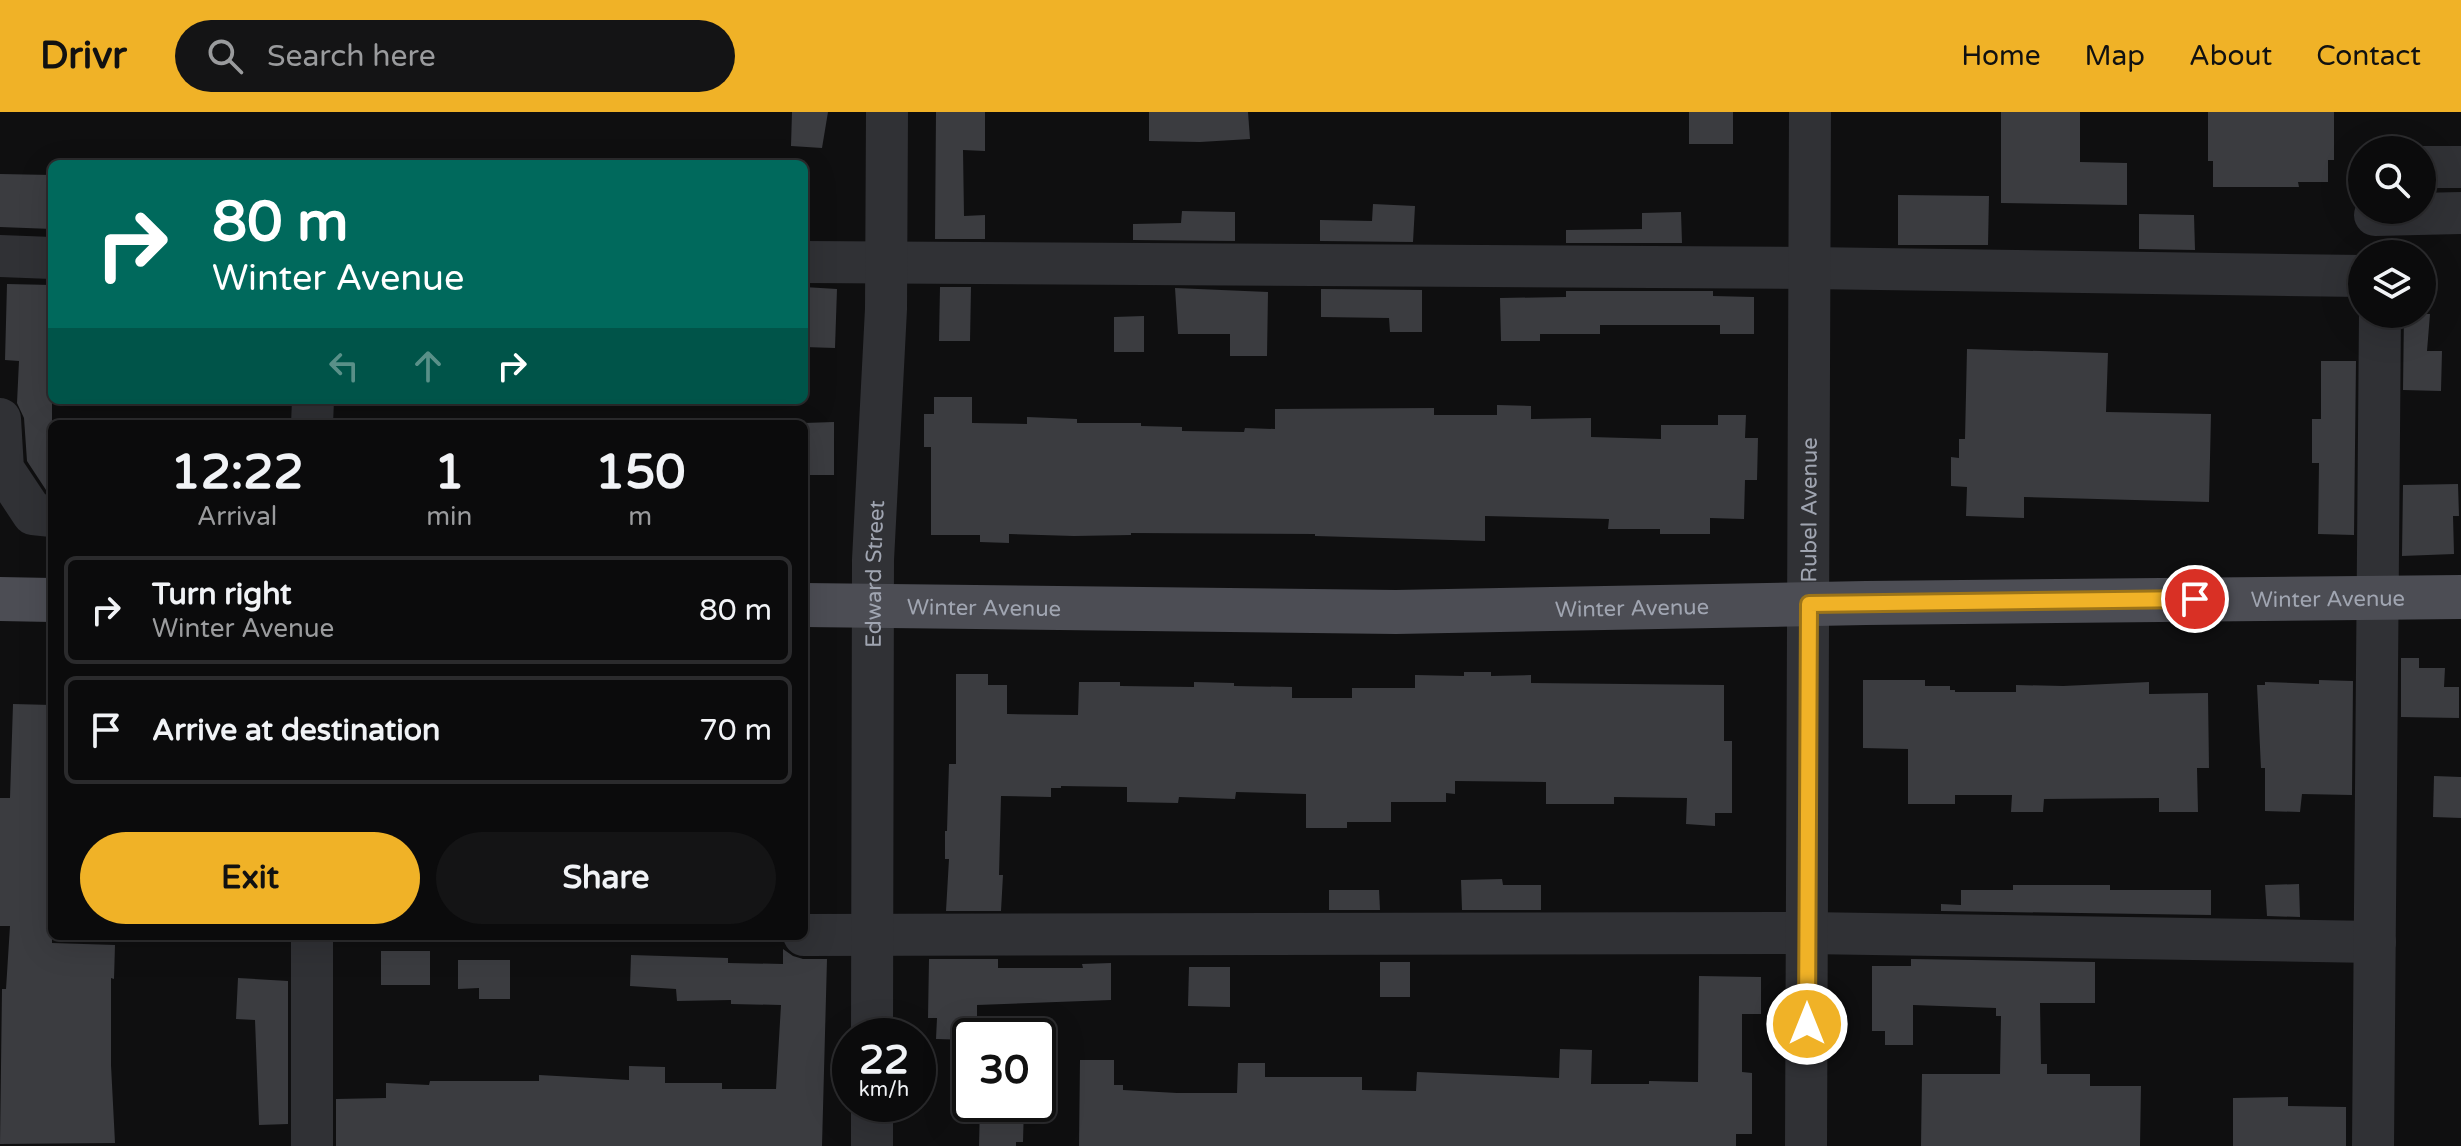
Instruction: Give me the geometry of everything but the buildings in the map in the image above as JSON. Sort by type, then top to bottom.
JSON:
[{"type":"main road","name":"Winter Avenue","points":[[808,605],[1396,612],[2461,597]]},
{"type":"main road","points":[[0,599],[48,600]]},
{"type":"street","name":"Edward Street","points":[[872,1018],[873,560],[882,422],[887,112]]},
{"type":"street","name":"Rubel Avenue","points":[[1806,1146],[1810,112]]},
{"type":"street","points":[[2436,167],[2461,167]]},
{"type":"street","points":[[2376,226],[2461,213]]},
{"type":"street","points":[[0,256],[48,258]]},
{"type":"street","points":[[808,262],[1810,268],[2348,276]]},
{"type":"street","points":[[2373,1146],[2380,328]]},
{"type":"street","points":[[1,445],[3,469],[33,514],[48,516]]},
{"type":"street","points":[[808,935],[1807,933],[2375,942]]},
{"type":"street","points":[[312,940],[312,1146]]},
{"type":"street","points":[[872,1122],[872,1146]]},
{"type":"route","points":[[1807,1024],[1809,604],[2195,599]]}]
